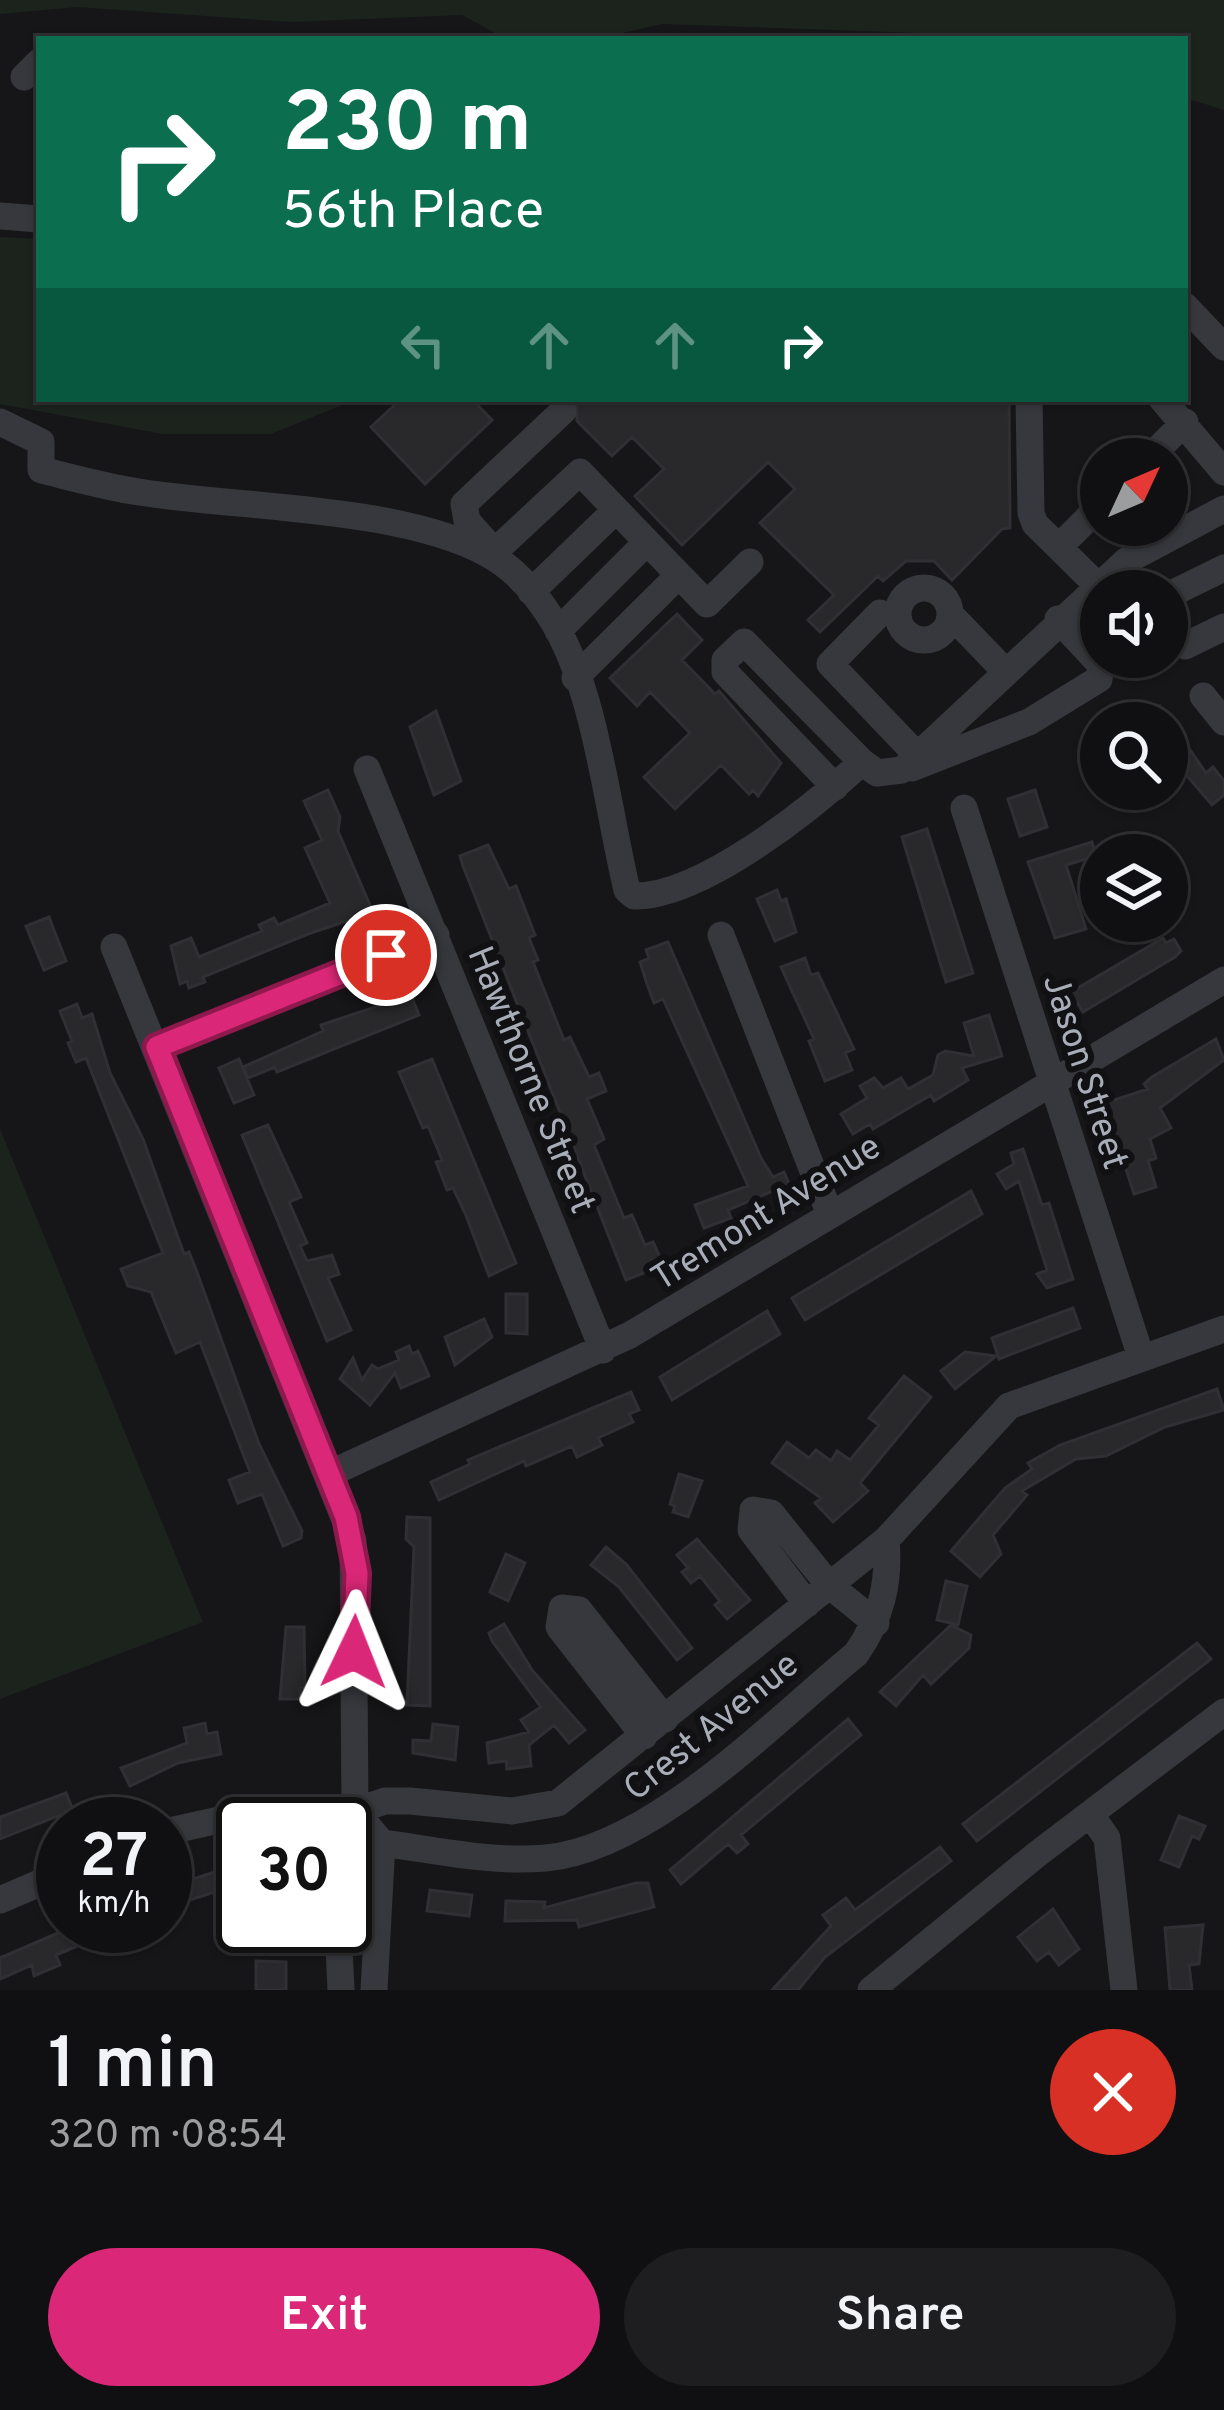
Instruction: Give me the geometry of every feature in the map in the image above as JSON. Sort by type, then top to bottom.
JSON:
[{"type":"street","points":[[0,216],[36,219]]},
{"type":"street","points":[[1188,309],[1224,347]]},
{"type":"street","points":[[1029,402],[1030,513],[1082,570]]},
{"type":"street","points":[[1165,402],[1224,472]]},
{"type":"street","points":[[562,411],[464,504],[467,521],[531,592],[558,631],[575,678],[627,890],[634,896],[660,892],[771,838],[862,763]]},
{"type":"street","points":[[0,422],[41,442],[41,470],[139,492],[272,505],[438,533],[493,554]]},
{"type":"street","points":[[1169,438],[1185,422]]},
{"type":"street","points":[[493,554],[580,472],[862,763],[877,773],[916,757],[1080,600]]},
{"type":"street","points":[[1115,570],[1224,509]]},
{"type":"street","points":[[531,592],[616,510]]},
{"type":"street","points":[[1059,547],[1080,526]]},
{"type":"street","points":[[558,631],[647,542]]},
{"type":"street","points":[[707,604],[750,562]]},
{"type":"street","points":[[1188,586],[1224,568]]},
{"type":"street","points":[[575,678],[679,575]]},
{"type":"street","points":[[880,613],[830,664],[916,757],[942,760],[1029,722],[1099,679],[1101,665],[1058,620]]},
{"type":"street","points":[[950,614],[1005,670]]},
{"type":"street","points":[[1188,645],[1224,627]]},
{"type":"street","points":[[744,642],[725,660],[724,673],[835,787]]},
{"type":"street","points":[[1202,696],[1224,722]]},
{"type":"street","name":"Hawthorne Street","points":[[367,769],[603,1350]]},
{"type":"street","name":"Jason Street","points":[[964,808],[1141,1357]]},
{"type":"street","points":[[157,1047],[436,935]]},
{"type":"street","points":[[721,935],[829,1212]]},
{"type":"street","points":[[114,947],[353,1540],[357,1573],[354,1797]]},
{"type":"street","name":"Tremont Avenue","points":[[329,1474],[603,1350],[1224,980]]},
{"type":"street","name":"Crest Avenue","points":[[372,1805],[385,1801],[539,1810],[574,1792],[886,1540],[1009,1406],[1224,1329]]},
{"type":"street","points":[[807,1604],[751,1530],[754,1510],[771,1514],[829,1585],[876,1623]]},
{"type":"street","name":"Crest Avenue","points":[[382,1844],[530,1858],[613,1842],[651,1821],[856,1654],[876,1623],[889,1574],[886,1540]]},
{"type":"street","points":[[872,1990],[1224,1712]]},
{"type":"street","points":[[1090,1814],[1107,1838],[1124,1990]]},
{"type":"street","points":[[372,1832],[382,1844],[374,1990]]},
{"type":"street","points":[[0,1900],[36,1885]]},
{"type":"street","points":[[339,1953],[341,1990]]},
{"type":"shaded area","points":[[0,0],[1224,0],[1224,110],[1188,99],[1188,36],[932,36],[662,24],[609,36],[500,36],[462,15],[291,22],[77,7],[0,14]]},
{"type":"shaded area","points":[[0,237],[36,239],[36,402],[350,402],[271,434],[163,434],[0,404]]},
{"type":"shaded area","points":[[0,1129],[203,1622],[0,1699]]},
{"type":"building","points":[[398,402],[475,402],[492,420],[425,484],[371,427]]},
{"type":"building","points":[[576,402],[1009,402],[1010,528],[1002,529],[952,580],[934,561],[906,561],[883,581],[878,576],[820,632],[808,620],[834,595],[760,523],[795,489],[768,462],[682,545],[635,496],[664,469],[632,437],[612,456],[577,421]]},
{"type":"building","points":[[677,614],[702,640],[682,660],[715,694],[719,691],[781,763],[758,796],[753,790],[749,794],[721,765],[675,809],[644,777],[690,733],[650,692],[637,706],[610,678]]},
{"type":"building","points":[[436,711],[461,781],[434,795],[410,727]]},
{"type":"building","points":[[1188,747],[1206,773],[1213,767],[1224,781],[1224,795],[1212,805],[1188,777]]},
{"type":"building","points":[[328,790],[340,817],[338,831],[373,912],[203,977],[205,982],[189,988],[187,981],[180,984],[171,946],[191,938],[199,957],[262,931],[259,925],[274,918],[278,925],[330,903],[305,848],[322,840],[304,801]]},
{"type":"building","points":[[1035,790],[1047,827],[1020,836],[1008,799]]},
{"type":"building","points":[[927,829],[973,973],[946,982],[902,837]]},
{"type":"building","points":[[488,845],[509,889],[516,886],[535,935],[529,938],[538,960],[533,962],[564,1040],[570,1037],[589,1077],[599,1073],[606,1091],[587,1099],[604,1139],[594,1145],[624,1218],[632,1215],[645,1245],[653,1242],[660,1257],[651,1261],[646,1272],[626,1280],[463,866],[460,856]]},
{"type":"building","points":[[1080,846],[1080,861],[1066,865],[1080,910],[1080,931],[1055,938],[1028,862]]},
{"type":"building","points":[[777,890],[781,901],[786,899],[796,932],[775,941],[757,899]]},
{"type":"building","points":[[49,917],[66,961],[44,970],[26,926]]},
{"type":"building","points":[[668,942],[761,1158],[773,1177],[784,1172],[789,1184],[728,1210],[731,1218],[704,1228],[695,1205],[748,1186],[663,999],[654,1003],[646,981],[640,962],[649,958],[646,950]]},
{"type":"building","points":[[1156,942],[1176,942],[1181,951],[1083,1012],[1071,992]]},
{"type":"building","points":[[805,958],[811,975],[818,973],[854,1049],[845,1053],[852,1070],[825,1081],[809,1041],[814,1039],[781,967]]},
{"type":"building","points":[[411,995],[419,1015],[277,1072],[275,1067],[248,1078],[243,1067],[323,1031],[321,1025]]},
{"type":"building","points":[[77,1004],[82,1018],[92,1014],[110,1073],[143,1139],[184,1254],[189,1252],[259,1444],[302,1531],[301,1538],[283,1546],[262,1494],[238,1503],[229,1480],[250,1472],[200,1342],[176,1353],[151,1292],[128,1286],[121,1269],[163,1253],[86,1058],[76,1062],[68,1043],[72,1041],[60,1011]]},
{"type":"building","points":[[989,1015],[1002,1056],[962,1068],[968,1080],[934,1101],[931,1095],[873,1129],[870,1124],[853,1134],[841,1114],[867,1098],[860,1086],[874,1078],[883,1088],[901,1078],[908,1089],[933,1075],[938,1055],[945,1051],[974,1056],[964,1023]]},
{"type":"building","points":[[1216,1039],[1224,1060],[1160,1108],[1171,1128],[1150,1139],[1156,1158],[1148,1161],[1156,1187],[1134,1194],[1105,1103],[1148,1089],[1144,1084],[1152,1077]]},
{"type":"building","points":[[239,1059],[254,1095],[234,1103],[219,1068]]},
{"type":"building","points":[[432,1059],[516,1263],[489,1276],[453,1188],[447,1190],[436,1162],[442,1160],[428,1126],[423,1128],[399,1072]]},
{"type":"building","points":[[268,1125],[301,1197],[289,1202],[307,1243],[300,1246],[307,1261],[332,1255],[339,1274],[328,1278],[351,1330],[327,1341],[242,1135]]},
{"type":"building","points":[[1023,1149],[1042,1205],[1049,1203],[1073,1279],[1047,1288],[1037,1274],[1047,1270],[1019,1181],[1006,1189],[997,1174],[1014,1164],[1011,1153]]},
{"type":"building","points":[[971,1191],[982,1214],[805,1320],[792,1298]]},
{"type":"building","points":[[506,1294],[527,1294],[527,1334],[506,1333]]},
{"type":"building","points":[[1073,1308],[1080,1328],[999,1359],[992,1338]]},
{"type":"building","points":[[767,1311],[780,1334],[672,1400],[660,1377]]},
{"type":"building","points":[[484,1319],[492,1337],[455,1365],[445,1337]]},
{"type":"building","points":[[409,1346],[412,1354],[418,1351],[429,1376],[401,1388],[395,1373],[370,1405],[340,1379],[353,1358],[362,1380],[372,1365],[378,1369],[399,1360],[396,1352]]},
{"type":"building","points":[[965,1352],[996,1356],[955,1389],[941,1371]]},
{"type":"building","points":[[904,1376],[931,1397],[860,1483],[868,1491],[833,1522],[815,1503],[821,1498],[772,1463],[787,1442],[809,1458],[816,1450],[831,1461],[837,1451],[850,1460],[879,1425],[869,1418]]},
{"type":"building","points":[[1217,1389],[1224,1410],[1165,1427],[1106,1456],[1076,1459],[1022,1491],[1027,1495],[993,1535],[1001,1554],[980,1577],[951,1551],[1005,1488],[1032,1469],[1028,1463],[1060,1445]]},
{"type":"building","points":[[631,1392],[639,1410],[629,1414],[633,1422],[598,1438],[602,1445],[577,1457],[572,1446],[526,1466],[524,1461],[439,1500],[431,1482],[470,1464],[468,1460]]},
{"type":"building","points":[[679,1474],[702,1481],[688,1517],[673,1512],[675,1506],[670,1504]]},
{"type":"building","points":[[407,1517],[430,1518],[430,1706],[407,1705],[414,1547],[406,1539]]},
{"type":"building","points":[[697,1539],[750,1600],[727,1619],[715,1605],[720,1601],[700,1576],[691,1583],[682,1572],[688,1568],[677,1555]]},
{"type":"building","points":[[606,1547],[626,1564],[692,1648],[677,1660],[619,1587],[591,1565]]},
{"type":"building","points":[[506,1554],[525,1563],[508,1601],[490,1592]]},
{"type":"building","points":[[946,1581],[967,1586],[958,1625],[937,1620]]},
{"type":"building","points":[[504,1624],[532,1670],[585,1730],[569,1743],[554,1725],[529,1745],[531,1766],[507,1769],[506,1761],[489,1763],[487,1743],[529,1732],[521,1720],[541,1707],[492,1641],[489,1633]]},
{"type":"building","points":[[951,1625],[971,1635],[969,1648],[931,1684],[923,1675],[896,1706],[880,1692]]},
{"type":"building","points":[[286,1627],[304,1627],[305,1688],[300,1688],[300,1699],[280,1699]]},
{"type":"building","points":[[1197,1643],[1211,1659],[977,1841],[963,1824]]},
{"type":"building","points":[[848,1719],[861,1735],[741,1835],[748,1844],[737,1853],[728,1844],[681,1884],[670,1870]]},
{"type":"building","points":[[205,1723],[207,1734],[217,1732],[221,1754],[178,1763],[130,1786],[121,1768],[187,1743],[184,1728]]},
{"type":"building","points":[[433,1724],[458,1727],[455,1760],[413,1753],[413,1740],[431,1741]]},
{"type":"building","points":[[36,1804],[36,1825],[0,1839],[0,1817]]},
{"type":"building","points":[[1179,1816],[1205,1826],[1199,1839],[1192,1836],[1179,1867],[1161,1860]]},
{"type":"building","points":[[940,1847],[951,1861],[825,1957],[798,1990],[772,1990],[831,1926],[823,1915],[846,1898],[855,1910]]},
{"type":"building","points":[[216,1872],[216,1892],[192,1899],[192,1879]]},
{"type":"building","points":[[648,1883],[654,1907],[579,1927],[577,1920],[505,1921],[506,1901],[545,1902],[544,1908]]},
{"type":"building","points":[[430,1890],[472,1895],[469,1916],[427,1911]]},
{"type":"building","points":[[1053,1909],[1079,1949],[1059,1965],[1049,1952],[1037,1961],[1018,1937]]},
{"type":"building","points":[[1203,1925],[1199,1964],[1189,1965],[1192,1990],[1170,1990],[1165,1928]]},
{"type":"building","points":[[36,1942],[36,1953],[61,1953],[56,1955],[60,1965],[34,1976],[32,1965],[0,1979],[0,1958]]},
{"type":"building","points":[[256,1961],[286,1962],[286,1990],[256,1990]]},
{"type":"route","points":[[354,1652],[357,1573],[346,1517],[157,1047],[386,955]]}]
